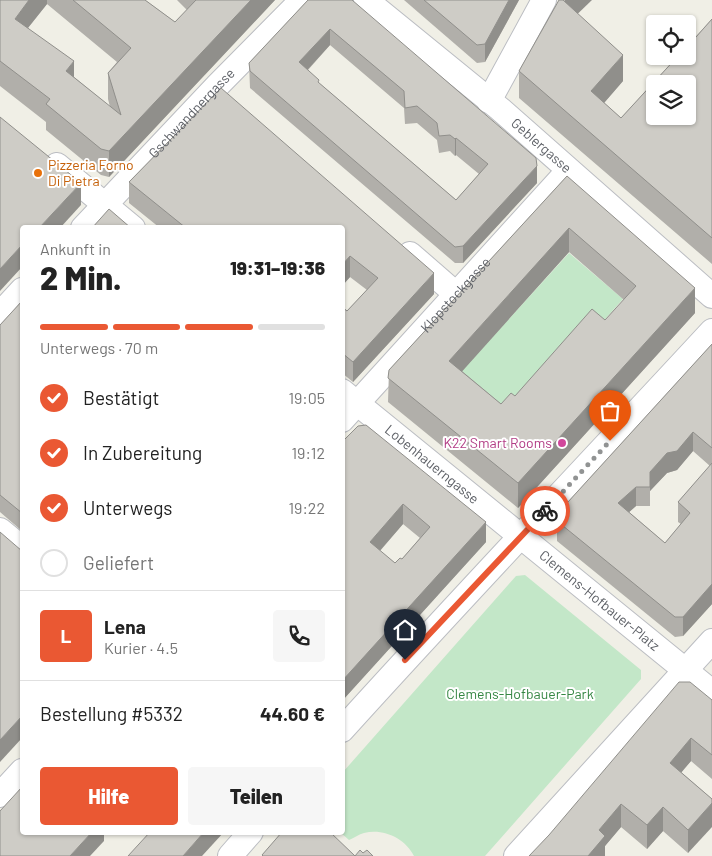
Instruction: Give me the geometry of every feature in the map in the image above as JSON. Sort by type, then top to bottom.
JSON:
[{"type":"street","name":"Gschwandnergasse","points":[[86,225],[104,205],[224,93],[302,0]]},
{"type":"street","name":"Geblergasse","points":[[366,0],[489,101],[712,296]]},
{"type":"street","points":[[489,101],[544,0]]},
{"type":"street","points":[[37,149],[130,225]]},
{"type":"street","name":"Klopstockgasse","points":[[348,405],[456,294],[568,170]]},
{"type":"street","points":[[396,242],[456,294]]},
{"type":"street","points":[[0,314],[20,292]]},
{"type":"street","points":[[345,727],[414,650],[712,331]]},
{"type":"street","name":"Lobenhauerngasse","points":[[348,405],[520,538]]},
{"type":"street","points":[[0,530],[20,546]]},
{"type":"street","name":"Clemens-Hofbauer-Platz","points":[[520,538],[686,671]]},
{"type":"street","points":[[516,856],[712,641]]},
{"type":"street","points":[[686,671],[712,692]]},
{"type":"street","points":[[0,795],[20,773]]},
{"type":"street","points":[[230,856],[248,835]]},
{"type":"green space","points":[[569,253],[623,299],[515,421],[437,398]]},
{"type":"green space","name":"Clemens-Hofbauer-Park","points":[[525,575],[641,670],[641,679],[485,856],[414,856],[399,839],[379,832],[362,834],[349,840],[343,835],[345,835],[345,770],[516,576]]},
{"type":"building","points":[[0,0],[29,0],[15,19],[74,61],[66,71],[121,115],[108,73],[131,48],[73,0],[145,0],[175,22],[196,0],[251,0],[109,151],[101,149],[46,104],[50,99],[0,61]]},
{"type":"building","points":[[308,0],[352,0],[536,158],[537,166],[463,246],[455,247],[250,71],[249,63]],"holes":[[[330,29],[404,91],[405,108],[417,106],[437,123],[439,136],[450,135],[456,138],[488,164],[456,200],[318,82],[319,80],[299,62]]]},
{"type":"building","points":[[424,0],[509,0],[485,44],[477,45]]},
{"type":"building","points":[[559,0],[563,0],[623,55],[591,91],[621,118],[646,91],[646,125],[696,125],[696,75],[661,75],[670,65],[696,65],[696,37],[712,19],[712,238],[519,71]]},
{"type":"building","points":[[221,88],[434,273],[353,362],[345,355],[345,309],[347,311],[378,278],[350,256],[345,262],[345,225],[182,225],[129,182]]},
{"type":"building","points":[[0,117],[81,183],[42,225],[20,225],[20,247],[0,269]]},
{"type":"building","points":[[567,176],[695,288],[518,483],[388,378],[389,370]],"holes":[[[569,228],[636,286],[605,320],[592,309],[515,396],[511,393],[501,404],[449,361]]]},
{"type":"building","points":[[109,209],[128,225],[95,225]]},
{"type":"building","points":[[20,303],[20,511],[0,495],[0,325]]},
{"type":"building","points":[[712,344],[712,448],[693,432],[677,451],[667,453],[650,472],[650,487],[636,487],[618,503],[665,543],[690,513],[678,502],[712,463],[712,584],[683,617],[675,617],[557,521],[557,514]]},
{"type":"building","points":[[366,425],[486,522],[345,678],[345,439],[358,426]],"holes":[[[403,504],[430,527],[402,559],[400,558],[395,563],[370,542]]]},
{"type":"building","points":[[0,532],[20,549],[20,718],[0,740]]},
{"type":"building","points":[[679,682],[690,682],[712,700],[712,755],[691,738],[670,763],[712,799],[712,803],[688,830],[663,807],[647,825],[621,804],[599,830],[605,836],[588,856],[529,856],[549,835]]},
{"type":"building","points":[[20,789],[20,835],[89,835],[70,856],[0,856],[0,811]]},
{"type":"building","points":[[147,835],[201,835],[183,856],[128,856]]},
{"type":"building","points":[[279,835],[333,835],[355,856],[263,856]]},
{"type":"building","points":[[360,850],[363,853],[367,850],[373,856],[355,856]]},
{"type":"way so far","points":[[545,511],[610,441]]},
{"type":"place","name":"Pizzeria Forno Di Pietra","points":[[38,173]]},
{"type":"place","name":"K22 Smart Rooms","points":[[562,443]]},
{"type":"route","points":[[405,660],[545,511]]}]
